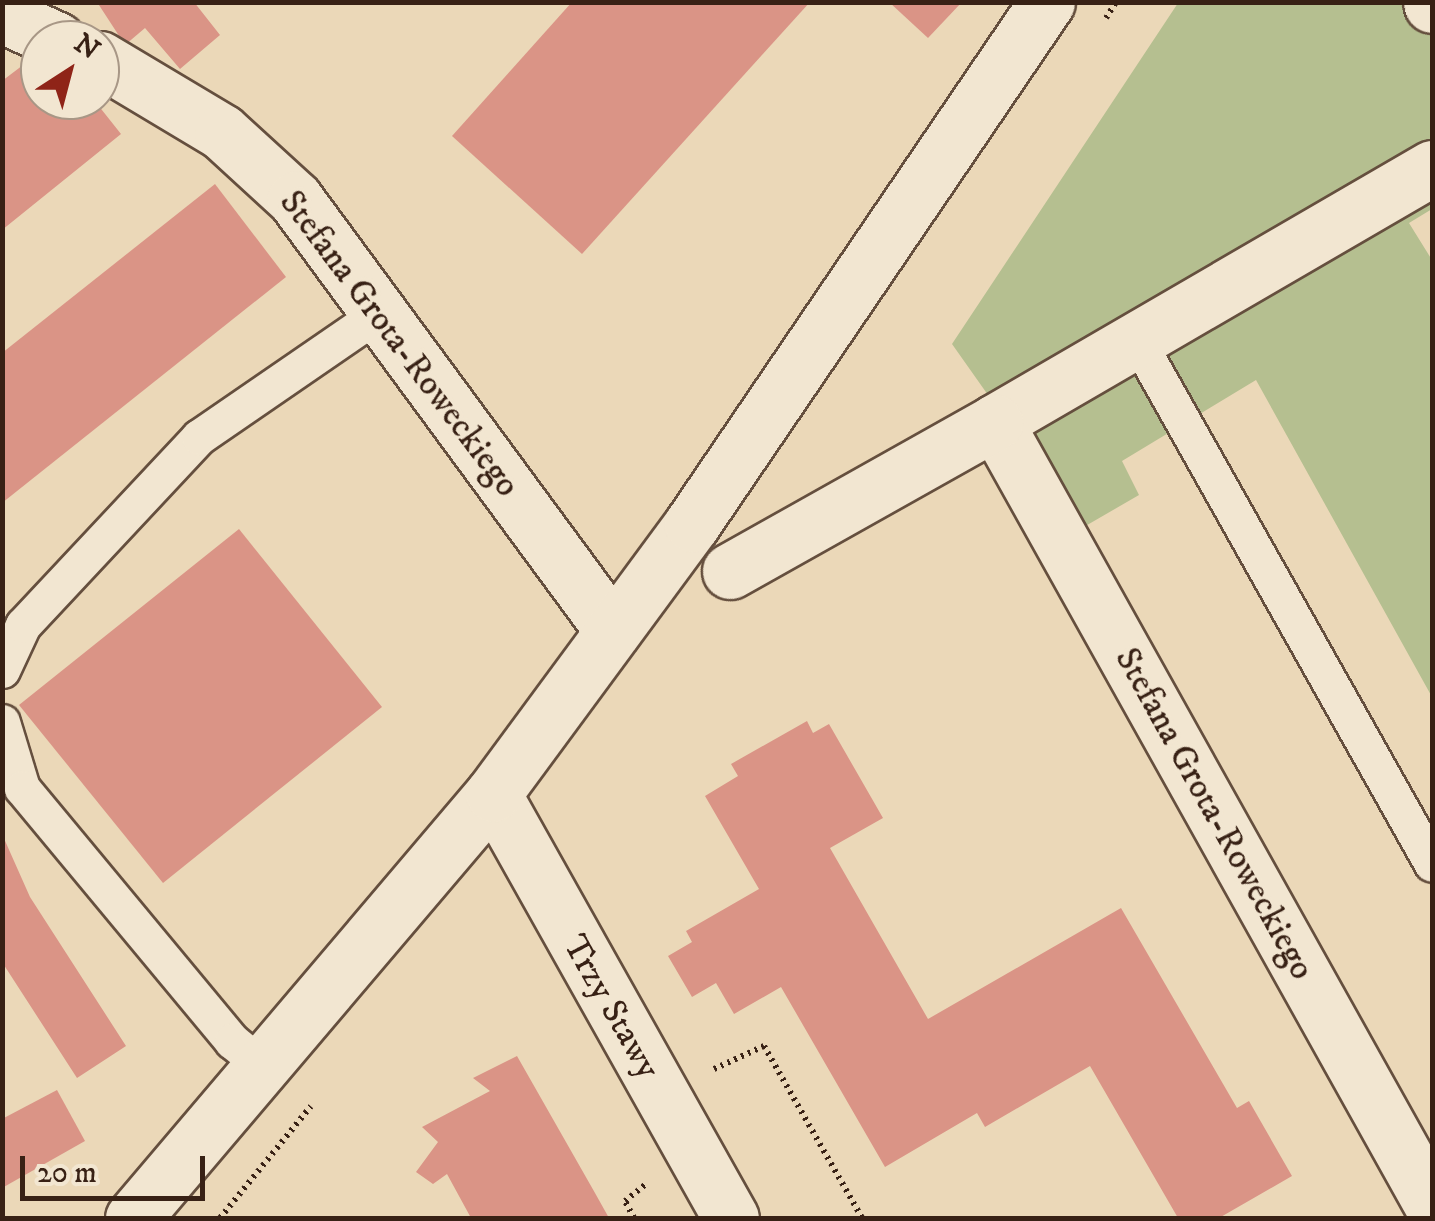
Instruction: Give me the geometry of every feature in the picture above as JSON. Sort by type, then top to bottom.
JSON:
[{"type":"street","points":[[134,1218],[493,794],[613,631],[1036,7]]},
{"type":"street","name":"Stefana Grota-Roweckiego","points":[[120,72],[236,146],[295,199],[613,631]]},
{"type":"street","points":[[730,571],[1432,168]]},
{"type":"street","name":"Stefana Grota-Roweckiego","points":[[995,422],[1432,1206]]},
{"type":"street","name":"Trzy Stawy","points":[[493,794],[731,1218]]},
{"type":"lane","points":[[2,670],[23,626],[199,438],[378,314]]},
{"type":"lane","points":[[1136,340],[1432,864]]},
{"type":"lane","points":[[2,722],[22,788],[232,1041],[264,1068]]},
{"type":"path","points":[[704,1074],[764,1046],[862,1218]]},
{"type":"green space","points":[[1178,3],[1432,3],[1432,209],[1409,223],[1432,260],[1432,697],[1256,380],[1122,461],[1139,495],[1082,528],[952,344]]},
{"type":"building","points":[[97,2],[194,2],[220,35],[180,69],[145,28],[125,45],[120,37],[120,20],[109,20]]},
{"type":"building","points":[[572,2],[810,2],[582,254],[452,136]]},
{"type":"building","points":[[889,2],[962,2],[928,38]]},
{"type":"building","points":[[20,67],[20,120],[110,120],[121,134],[2,230],[2,81]]},
{"type":"building","points":[[215,184],[286,277],[2,503],[2,353]]},
{"type":"building","points":[[239,529],[382,707],[163,883],[19,705]]},
{"type":"building","points":[[807,721],[813,733],[829,724],[883,818],[830,848],[928,1019],[1121,908],[1237,1108],[1249,1101],[1292,1176],[1219,1218],[1178,1218],[1090,1066],[985,1127],[977,1113],[885,1167],[781,987],[734,1014],[716,983],[692,997],[668,956],[692,942],[686,931],[759,889],[705,796],[738,776],[731,764]]},
{"type":"building","points":[[2,834],[30,897],[126,1046],[77,1078],[2,962]]},
{"type":"building","points":[[517,1056],[609,1218],[471,1218],[447,1174],[433,1184],[416,1172],[438,1142],[422,1127],[490,1091],[473,1078]]},
{"type":"building","points":[[57,1090],[85,1141],[2,1188],[2,1119]]}]
